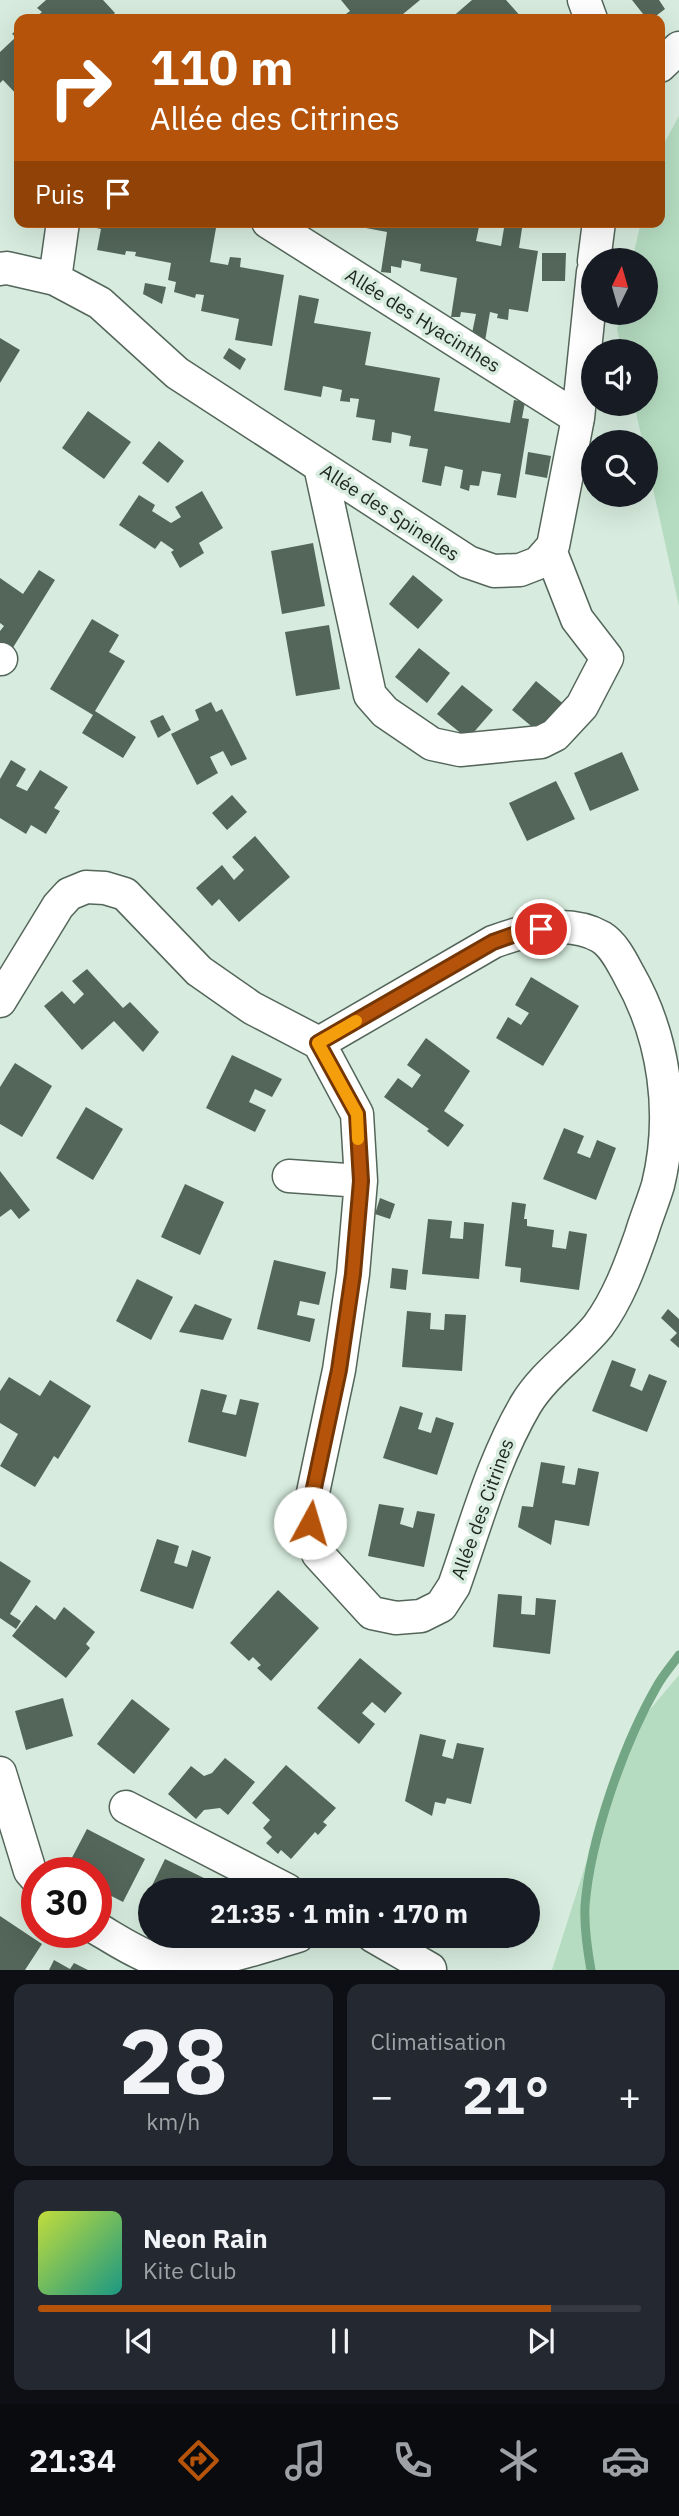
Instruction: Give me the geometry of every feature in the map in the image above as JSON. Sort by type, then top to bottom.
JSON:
[{"type":"street","points":[[665,61],[679,48]]},
{"type":"street","points":[[55,279],[62,228]]},
{"type":"street","name":"Allée des Hyacinthes","points":[[277,228],[578,418]]},
{"type":"street","points":[[595,248],[597,228]]},
{"type":"street","name":"Allée des Spinelles","points":[[0,269],[7,268],[55,279],[100,303],[177,373],[468,562],[494,571],[520,570],[538,562],[550,550]]},
{"type":"street","points":[[320,466],[370,695],[385,712],[432,744],[460,750],[541,742],[555,735],[582,706],[607,658],[577,619],[550,550],[553,546],[578,418],[587,326]]},
{"type":"street","points":[[0,1002],[58,906],[69,894],[86,887],[105,888],[125,894],[199,971],[252,1009],[318,1043]]},
{"type":"street","name":"Allée des Citrines","points":[[558,927],[580,929],[602,938],[617,954],[638,991],[655,1039],[666,1087],[666,1137],[658,1185],[618,1292],[597,1326],[557,1365],[528,1400],[506,1440],[454,1586],[441,1606],[421,1616],[396,1618],[372,1613],[318,1554],[310,1523],[311,1502],[339,1370],[353,1274],[361,1181],[357,1114],[318,1043],[493,942],[524,931],[558,927]]},
{"type":"street","points":[[289,1176],[361,1181]]},
{"type":"street","points":[[0,1773],[26,1857]]},
{"type":"street","points":[[126,1807],[264,1878]]},
{"type":"street","points":[[112,1937],[142,1954],[174,1963],[204,1964],[258,1948]]},
{"type":"street","points":[[394,1948],[430,1969]]},
{"type":"green space","points":[[679,116],[679,606],[657,507],[658,430],[640,430],[637,416],[658,416],[658,339],[619,339],[617,329],[618,326],[658,326],[658,248],[635,248],[640,228],[665,228],[665,142]]},
{"type":"green space","points":[[679,1675],[679,1970],[552,1970],[626,1738]]},
{"type":"building","points":[[46,0],[103,0],[115,13],[40,14],[42,12],[37,8]]},
{"type":"building","points":[[341,0],[420,0],[403,14],[346,14],[350,11]]},
{"type":"building","points":[[472,0],[506,0],[519,14],[456,14]]},
{"type":"building","points":[[632,0],[659,0],[665,9],[658,14],[643,14]]},
{"type":"building","points":[[14,39],[14,92],[3,80],[0,83],[0,52]]},
{"type":"building","points":[[96,228],[216,228],[210,262],[228,265],[230,257],[241,258],[240,267],[284,275],[272,346],[235,340],[239,319],[201,311],[204,295],[196,294],[195,298],[174,292],[176,282],[168,280],[171,263],[135,256],[136,252],[126,251],[125,255],[97,250],[101,229]]},
{"type":"building","points":[[366,228],[479,228],[476,241],[501,246],[504,228],[522,228],[519,248],[538,251],[528,312],[509,309],[508,320],[497,318],[498,314],[490,312],[485,341],[471,338],[476,314],[461,312],[460,317],[451,317],[457,278],[420,271],[421,264],[402,260],[401,268],[391,266],[391,273],[381,272],[387,232]]},
{"type":"building","points":[[542,253],[566,253],[565,281],[542,281]]},
{"type":"building","points":[[145,283],[166,287],[162,304],[143,294]]},
{"type":"building","points":[[299,295],[319,299],[314,323],[371,332],[365,365],[440,378],[434,411],[510,423],[514,400],[525,402],[522,418],[529,419],[516,498],[497,495],[501,474],[482,471],[479,486],[470,485],[469,491],[460,488],[463,470],[445,466],[441,486],[422,482],[428,449],[409,446],[411,436],[392,432],[391,443],[372,440],[375,420],[356,417],[359,399],[340,401],[342,390],[323,386],[321,397],[284,390]]},
{"type":"building","points":[[0,338],[20,350],[0,383]]},
{"type":"building","points":[[229,348],[246,359],[240,370],[223,358]]},
{"type":"building","points":[[88,411],[131,442],[104,479],[62,448]]},
{"type":"building","points":[[159,441],[184,461],[168,483],[142,463]]},
{"type":"building","points":[[528,452],[551,456],[547,478],[525,474]]},
{"type":"building","points":[[202,491],[223,528],[199,543],[204,553],[180,568],[171,552],[174,550],[161,541],[155,549],[119,525],[139,495],[155,505],[152,511],[171,523],[181,517],[175,507]]},
{"type":"building","points":[[313,543],[325,606],[282,614],[271,551]]},
{"type":"building","points":[[39,570],[55,580],[9,654],[0,648],[0,631],[4,626],[0,623],[0,578],[23,594]]},
{"type":"building","points":[[413,575],[443,600],[418,629],[389,604]]},
{"type":"building","points":[[92,619],[119,635],[109,652],[125,661],[95,711],[136,737],[123,758],[82,733],[93,715],[50,689]]},
{"type":"building","points":[[329,625],[340,689],[296,696],[285,632]]},
{"type":"building","points":[[419,648],[450,673],[427,703],[395,677]]},
{"type":"building","points":[[536,681],[566,706],[542,735],[512,710]]},
{"type":"building","points":[[462,685],[493,710],[468,739],[437,714]]},
{"type":"building","points":[[211,702],[216,712],[222,709],[247,759],[231,766],[223,751],[210,757],[218,773],[197,785],[171,734],[199,720],[195,710]]},
{"type":"building","points":[[163,715],[171,730],[158,738],[150,721]]},
{"type":"building","points":[[622,752],[639,790],[590,811],[574,773]]},
{"type":"building","points":[[11,760],[26,769],[16,786],[27,791],[40,770],[68,787],[54,808],[60,811],[46,834],[31,825],[26,834],[0,818],[0,779]]},
{"type":"building","points":[[556,781],[575,819],[527,841],[509,803]]},
{"type":"building","points":[[232,795],[247,812],[227,830],[212,813]]},
{"type":"building","points":[[255,836],[290,877],[239,922],[219,899],[212,906],[196,888],[222,865],[234,880],[244,870],[232,857]]},
{"type":"building","points":[[87,969],[123,1008],[130,1002],[159,1032],[143,1052],[114,1021],[82,1050],[44,1006],[62,991],[74,1004],[84,994],[72,981]]},
{"type":"building","points":[[531,977],[579,1006],[543,1066],[496,1038],[508,1017],[521,1025],[529,1013],[515,1005]]},
{"type":"building","points":[[426,1038],[470,1071],[444,1111],[464,1125],[448,1147],[427,1131],[429,1129],[384,1097],[398,1078],[412,1088],[421,1075],[407,1065]]},
{"type":"building","points":[[232,1055],[282,1079],[272,1097],[255,1089],[249,1102],[266,1110],[255,1132],[206,1108]]},
{"type":"building","points":[[15,1063],[52,1086],[22,1137],[0,1124],[0,1087]]},
{"type":"building","points":[[86,1107],[123,1129],[93,1180],[56,1158]]},
{"type":"building","points":[[564,1128],[584,1136],[577,1153],[590,1158],[597,1140],[616,1148],[596,1200],[543,1179]]},
{"type":"building","points":[[0,1171],[30,1210],[19,1219],[11,1209],[0,1217]]},
{"type":"building","points":[[185,1184],[224,1202],[200,1255],[161,1237]]},
{"type":"building","points":[[380,1198],[395,1204],[390,1219],[375,1214]]},
{"type":"building","points":[[512,1202],[526,1204],[524,1219],[527,1219],[527,1226],[554,1230],[552,1247],[566,1249],[569,1231],[587,1234],[579,1290],[520,1282],[521,1268],[505,1266]]},
{"type":"building","points":[[428,1219],[452,1221],[450,1238],[463,1239],[464,1222],[484,1224],[479,1279],[422,1274]]},
{"type":"building","points":[[274,1260],[326,1272],[319,1305],[300,1301],[297,1315],[315,1319],[310,1342],[257,1329]]},
{"type":"building","points":[[392,1268],[408,1270],[406,1290],[390,1288]]},
{"type":"building","points":[[137,1279],[173,1297],[151,1340],[116,1321]]},
{"type":"building","points":[[195,1304],[232,1319],[223,1340],[179,1332]]},
{"type":"building","points":[[668,1309],[679,1319],[679,1348],[670,1340],[677,1333],[661,1318]]},
{"type":"building","points":[[407,1311],[431,1313],[430,1329],[444,1330],[445,1314],[466,1315],[462,1371],[402,1367]]},
{"type":"building","points":[[612,1360],[636,1369],[630,1386],[642,1391],[649,1374],[667,1381],[647,1432],[592,1411]]},
{"type":"building","points":[[9,1377],[40,1396],[50,1380],[91,1406],[58,1459],[54,1456],[35,1487],[0,1466],[18,1434],[0,1423],[0,1391]]},
{"type":"building","points":[[201,1389],[227,1395],[222,1412],[236,1415],[240,1399],[259,1403],[246,1457],[188,1442]]},
{"type":"building","points":[[400,1406],[423,1413],[418,1429],[431,1433],[436,1417],[454,1423],[437,1475],[383,1458]]},
{"type":"building","points":[[541,1462],[565,1466],[562,1483],[575,1485],[578,1468],[599,1472],[589,1526],[555,1520],[551,1545],[518,1527],[522,1506],[533,1507]]},
{"type":"building","points":[[379,1504],[404,1508],[400,1524],[413,1528],[417,1511],[435,1514],[424,1567],[368,1556]]},
{"type":"building","points":[[157,1539],[179,1546],[174,1563],[187,1567],[192,1550],[211,1557],[193,1609],[140,1591]]},
{"type":"building","points":[[0,1561],[31,1581],[10,1614],[21,1621],[16,1629],[0,1618]]},
{"type":"building","points":[[278,1590],[319,1628],[271,1681],[257,1668],[261,1665],[253,1657],[249,1661],[230,1643]]},
{"type":"building","points":[[498,1594],[522,1596],[521,1614],[535,1615],[536,1598],[556,1600],[550,1654],[493,1647]]},
{"type":"building","points":[[36,1605],[55,1620],[64,1607],[95,1632],[86,1644],[90,1648],[66,1678],[12,1636]]},
{"type":"building","points":[[360,1658],[402,1693],[385,1713],[372,1702],[362,1713],[375,1724],[359,1744],[317,1708]]},
{"type":"building","points":[[63,1698],[73,1736],[26,1750],[15,1711]]},
{"type":"building","points":[[132,1699],[170,1729],[134,1774],[97,1744]]},
{"type":"building","points":[[420,1734],[446,1740],[442,1756],[453,1759],[457,1743],[484,1748],[471,1804],[447,1798],[445,1804],[435,1802],[432,1816],[405,1801]]},
{"type":"building","points":[[225,1758],[255,1782],[228,1815],[220,1808],[204,1810],[196,1819],[168,1794],[191,1766],[204,1776],[212,1773]]},
{"type":"building","points":[[286,1765],[336,1808],[323,1822],[327,1825],[318,1835],[315,1832],[291,1859],[281,1850],[278,1854],[266,1843],[272,1837],[263,1828],[270,1820],[252,1803]]},
{"type":"building","points":[[87,1829],[145,1859],[123,1902],[112,1896],[112,1857],[72,1857]]},
{"type":"building","points":[[165,1859],[204,1878],[156,1878]]},
{"type":"building","points":[[0,1916],[21,1930],[21,1948],[39,1948],[25,1970],[0,1970]]},
{"type":"building","points":[[54,1960],[70,1969],[74,1963],[88,1970],[49,1970]]},
{"type":"waterway","points":[[591,1970],[585,1906],[601,1822],[621,1763],[645,1709],[679,1655]]},
{"type":"slow traffic","points":[[356,1021],[318,1043],[357,1114],[358,1139]]},
{"type":"route","points":[[310,1523],[311,1502],[339,1370],[353,1274],[361,1181],[357,1114],[318,1043],[493,942],[524,931],[541,929]]}]
